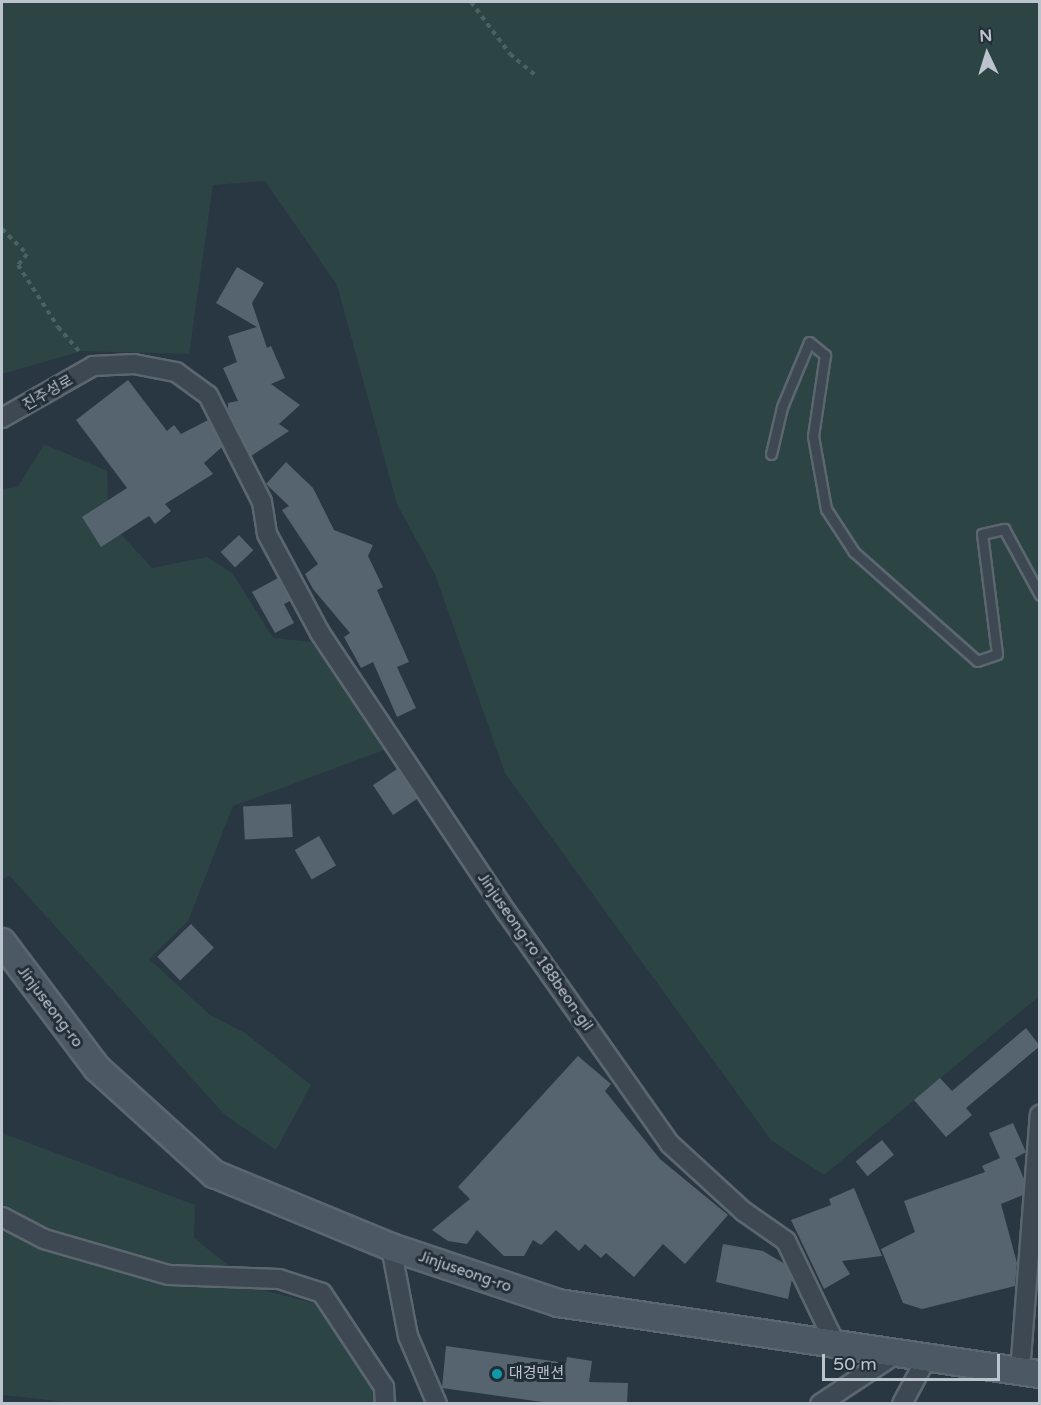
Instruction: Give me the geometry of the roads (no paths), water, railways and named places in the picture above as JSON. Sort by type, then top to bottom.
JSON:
[{"type":"main road","name":"Jinjuseong-ro","points":[[2,942],[97,1068],[214,1173],[391,1247],[558,1303],[834,1341],[1030,1373]]},
{"type":"street","name":"Jinjuseong-ro 188beon-gil","points":[[93,366],[134,364],[176,372],[208,395],[262,501],[267,534],[320,633],[507,913],[670,1144],[742,1211],[786,1240],[834,1341]]},
{"type":"street","name":"진주성로","points":[[2,418],[93,366]]},
{"type":"street","points":[[1030,1373],[1040,1115]]},
{"type":"street","points":[[2,1217],[44,1239],[169,1275],[279,1279],[322,1293],[384,1386],[385,1404]]},
{"type":"street","points":[[391,1247],[408,1336],[437,1404]]},
{"type":"street","points":[[820,1404],[900,1351]]},
{"type":"street","points":[[903,1404],[928,1355]]},
{"type":"lane","points":[[771,454],[782,407],[809,342],[825,355],[813,436],[826,509],[854,552],[976,661],[997,654],[982,534],[1004,529],[1040,595]]},
{"type":"place","name":"대경맨션","points":[[497,1374]]}]
